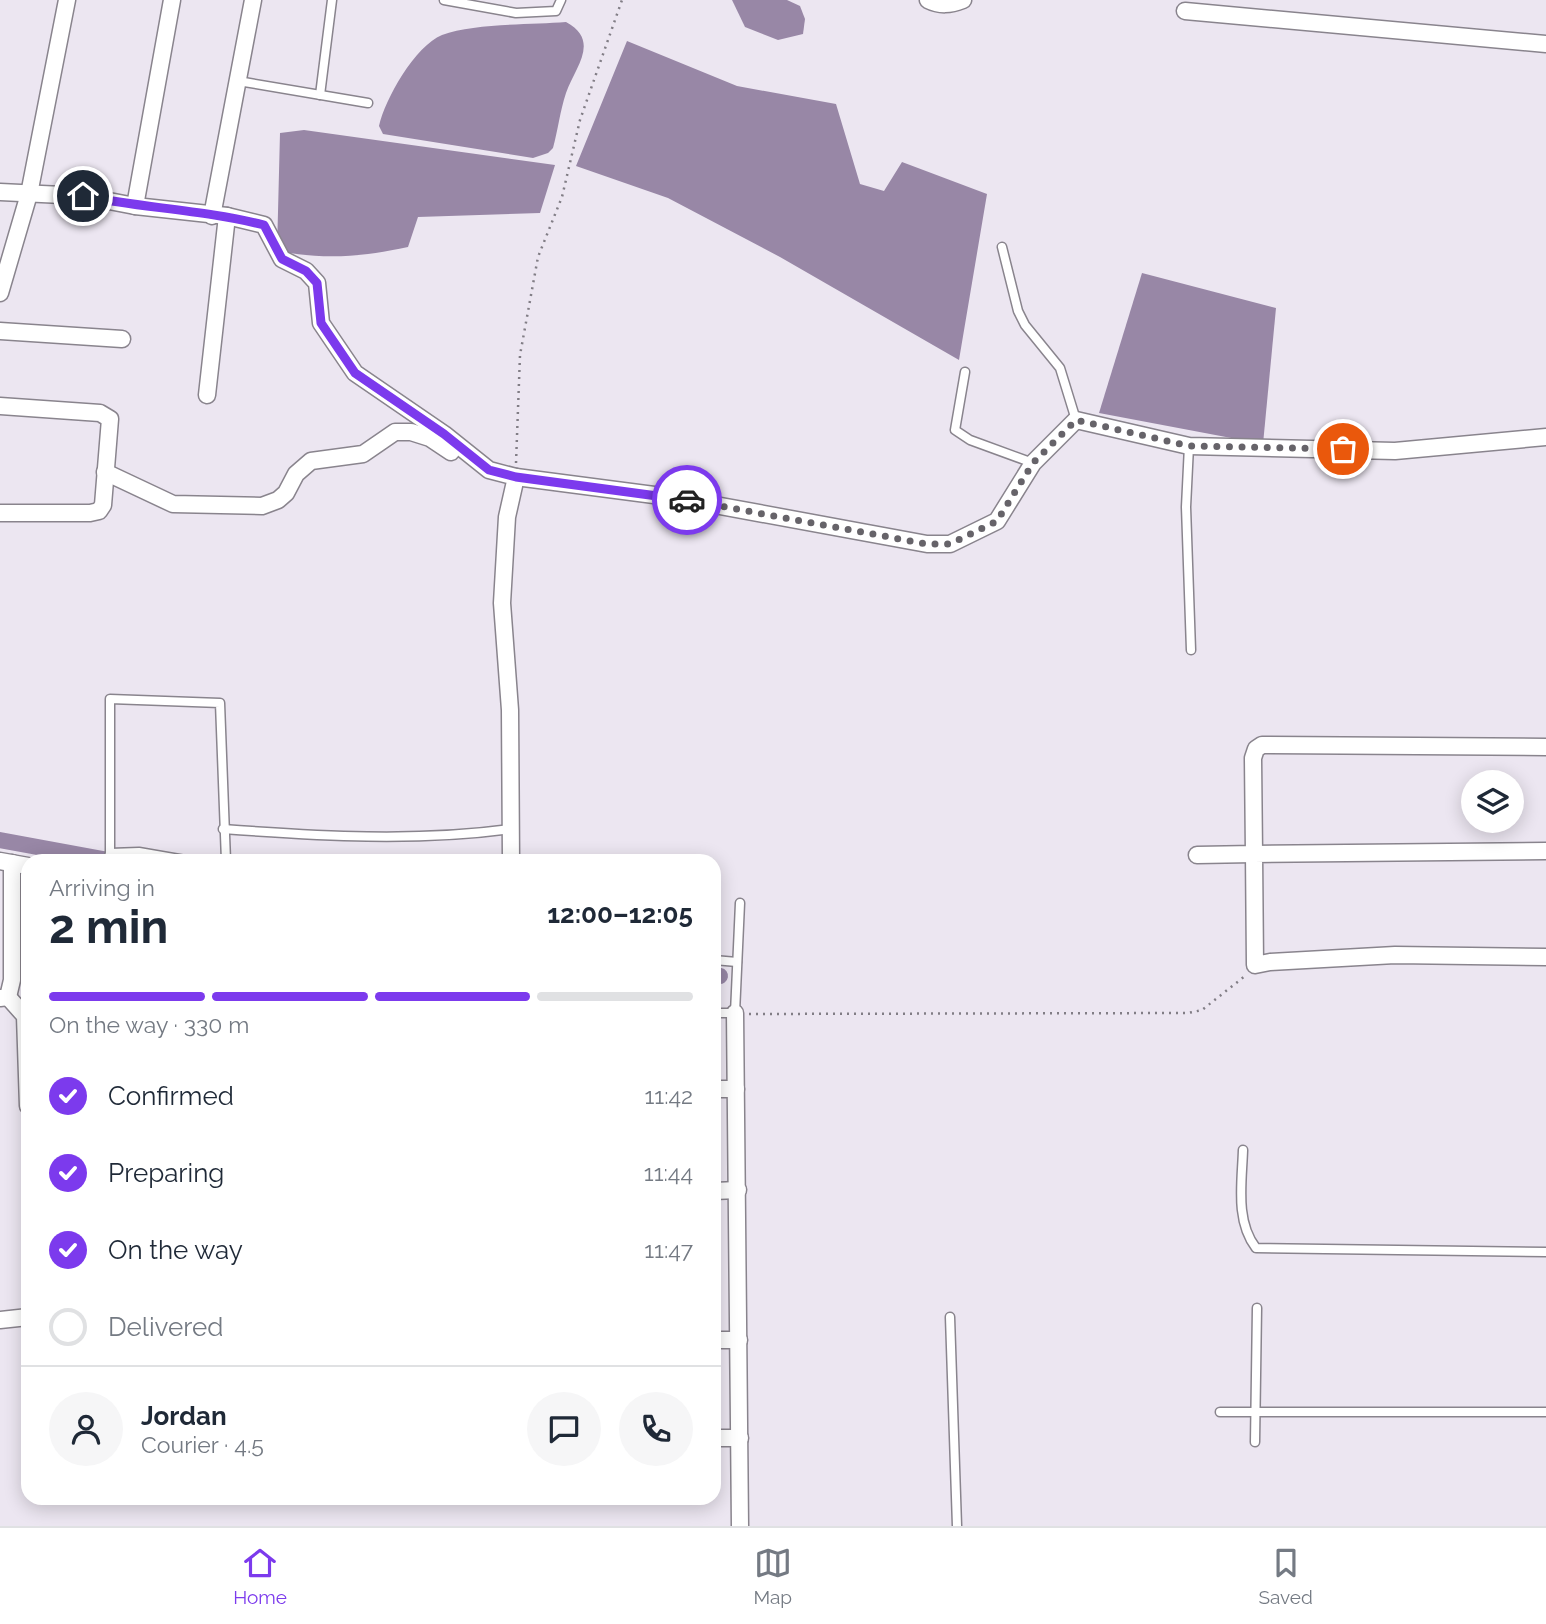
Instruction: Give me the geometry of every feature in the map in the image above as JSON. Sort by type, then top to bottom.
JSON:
[{"type":"street","points":[[0,293],[29,194],[67,0]]},
{"type":"street","points":[[135,206],[172,0]]},
{"type":"street","points":[[207,395],[220,216],[238,81],[253,0]]},
{"type":"street","points":[[928,0],[936,4],[952,4],[962,0]]},
{"type":"street","points":[[1185,11],[1546,44]]},
{"type":"street","points":[[0,192],[83,196],[264,225],[282,259],[306,271],[317,283],[321,323],[355,373],[444,434],[489,470]]},
{"type":"street","points":[[0,331],[122,340]]},
{"type":"street","points":[[0,406],[107,415],[110,419],[103,505],[99,511],[0,513]]},
{"type":"street","points":[[106,472],[173,504],[262,506],[278,500],[286,493],[296,474],[311,461],[363,454],[401,430],[440,444],[468,466],[516,477],[677,498],[927,544],[950,544],[997,521],[1033,463],[1076,420],[1189,446],[1395,451],[1546,437]]},
{"type":"street","points":[[511,854],[510,710],[502,603],[507,517],[516,477]]},
{"type":"street","points":[[1546,747],[1262,745],[1256,750],[1254,758],[1255,965],[1395,955],[1546,957]]},
{"type":"street","points":[[1197,855],[1546,851]]},
{"type":"street","points":[[13,863],[12,980],[4,997],[21,1008]]},
{"type":"street","points":[[736,1013],[740,1526]]},
{"type":"street","points":[[721,1089],[736,1089]]},
{"type":"street","points":[[721,1191],[738,1190]]},
{"type":"street","points":[[0,1320],[21,1318]]},
{"type":"street","points":[[721,1340],[739,1340]]},
{"type":"street","points":[[721,1438],[740,1438]]},
{"type":"lane","points":[[320,95],[332,0]]},
{"type":"lane","points":[[444,0],[516,13],[556,11],[561,0]]},
{"type":"lane","points":[[238,81],[368,103]]},
{"type":"lane","points":[[1002,247],[1018,311],[1025,325],[1060,368],[1076,420]]},
{"type":"lane","points":[[965,372],[955,430],[970,440],[1033,463]]},
{"type":"lane","points":[[1189,446],[1186,508],[1191,650]]},
{"type":"lane","points":[[109,854],[110,699],[220,703],[225,854]]},
{"type":"lane","points":[[223,829],[393,837],[459,836],[511,829]]},
{"type":"lane","points":[[127,854],[151,854]]},
{"type":"lane","points":[[721,1013],[736,1013],[740,903]]},
{"type":"lane","points":[[721,961],[737,962]]},
{"type":"lane","points":[[1243,1150],[1242,1214],[1247,1235],[1256,1248],[1546,1252]]},
{"type":"lane","points":[[1255,1442],[1258,1308]]},
{"type":"lane","points":[[950,1317],[957,1526]]},
{"type":"lane","points":[[1220,1412],[1546,1412]]},
{"type":"path","points":[[516,477],[520,355],[538,257],[562,197],[580,120],[622,0]]},
{"type":"path","points":[[736,1013],[1188,1013],[1202,1010],[1240,981],[1255,965]]},
{"type":"shaded area","points":[[732,0],[787,0],[800,6],[805,19],[803,34],[778,40],[745,27]]},
{"type":"shaded area","points":[[566,22],[582,37],[584,46],[564,100],[553,148],[548,153],[533,158],[383,134],[379,126],[394,88],[412,62],[432,41],[442,35],[470,28]]},
{"type":"shaded area","points":[[627,41],[737,86],[836,104],[860,184],[884,191],[902,162],[987,194],[959,360],[780,257],[668,198],[576,166]]},
{"type":"shaded area","points":[[304,130],[555,165],[540,213],[418,217],[408,247],[343,256],[295,254],[277,251],[280,133]]},
{"type":"shaded area","points":[[1142,273],[1276,308],[1263,444],[1099,413]]},
{"type":"waterway","points":[[0,840],[76,854]]},
{"type":"way so far","points":[[687,500],[927,544],[950,544],[997,521],[1033,463],[1076,420],[1189,446],[1343,449]]},
{"type":"route","points":[[83,196],[135,206],[227,216],[264,225],[282,259],[306,271],[317,283],[321,323],[355,373],[444,434],[489,470],[516,477],[687,500]]}]
